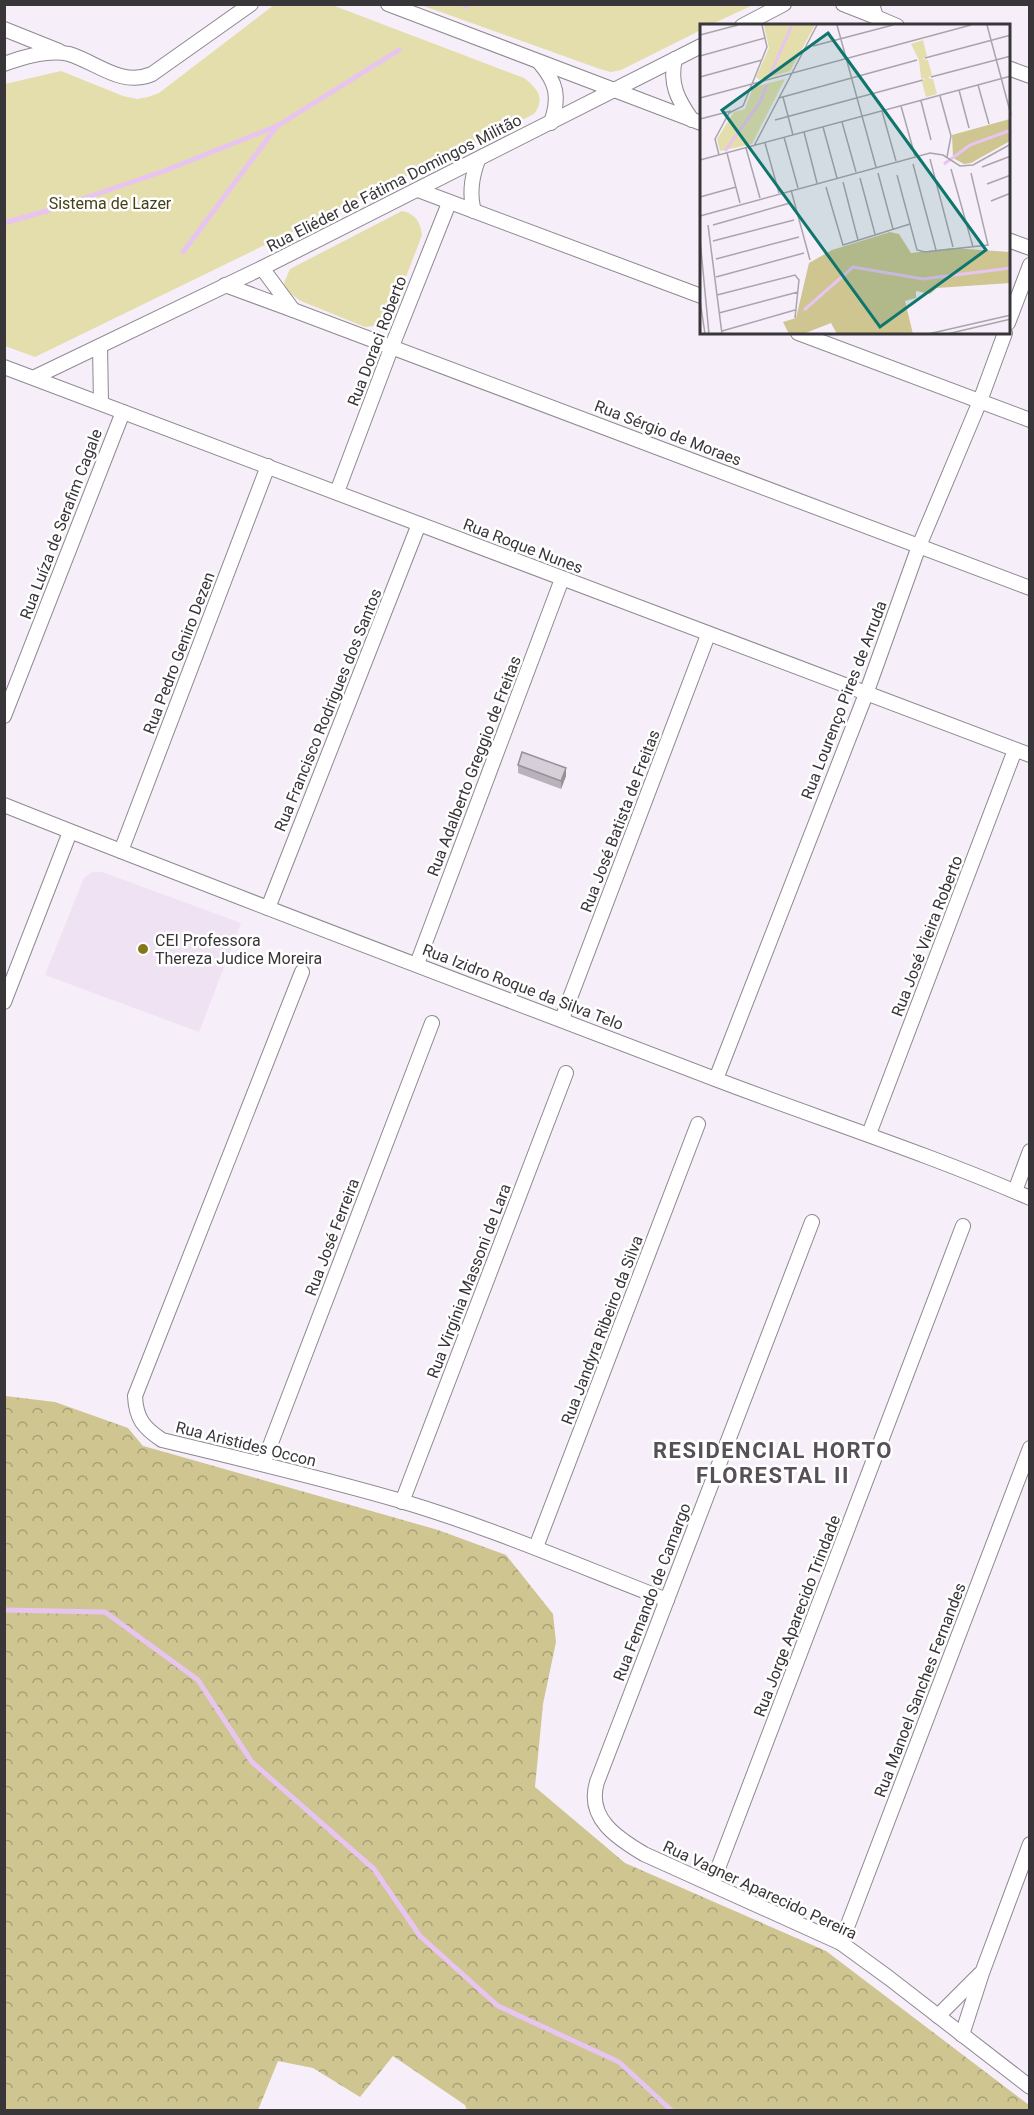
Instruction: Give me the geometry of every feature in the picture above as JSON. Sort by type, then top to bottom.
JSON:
[{"type":"street","points":[[4,30],[126,78],[140,79],[152,74],[251,4]]},
{"type":"street","points":[[388,4],[697,121]]},
{"type":"street","points":[[746,24],[784,4]]},
{"type":"street","points":[[843,4],[874,11],[894,24]]},
{"type":"street","name":"Rua Eliéder de Fátima Domingos Militão","points":[[35,377],[262,268],[700,46]]},
{"type":"street","points":[[4,64],[47,53],[67,54]]},
{"type":"street","points":[[675,59],[672,72],[674,89],[682,106],[697,121]]},
{"type":"street","points":[[537,61],[548,73],[555,88],[557,105],[551,123]]},
{"type":"street","points":[[1010,69],[1029,76]]},
{"type":"street","points":[[474,211],[471,201],[473,173],[478,160]]},
{"type":"street","points":[[418,190],[700,296]]},
{"type":"street","name":"Rua Doraci Roberto","points":[[337,492],[449,203]]},
{"type":"street","points":[[1010,241],[1029,248]]},
{"type":"street","points":[[1010,317],[1029,265]]},
{"type":"street","points":[[262,268],[293,310]]},
{"type":"street","name":"Rua Sérgio de Moraes","points":[[225,285],[392,346],[1029,588]]},
{"type":"street","points":[[801,334],[1029,420]]},
{"type":"street","name":"Rua Lourenço Pires de Arruda","points":[[716,1079],[866,694],[919,546],[980,401],[1005,334]]},
{"type":"street","points":[[100,346],[100,403]]},
{"type":"street","name":"Rua Roque Nunes","points":[[4,367],[1029,755]]},
{"type":"street","name":"Rua Luíza de Serafim Cagale","points":[[4,716],[123,412]]},
{"type":"street","name":"Rua Pedro Geniro Dezen","points":[[121,851],[268,466]]},
{"type":"street","name":"Rua Francisco Rodrigues dos Santos","points":[[268,908],[419,524]]},
{"type":"street","name":"Rua Adalberto Greggio de Freitas","points":[[417,964],[562,579]]},
{"type":"street","name":"Rua José Batista de Freitas","points":[[562,1019],[708,635]]},
{"type":"street","name":"Rua José Vieira Roberto","points":[[868,1134],[1015,750]]},
{"type":"street","name":"Rua Izidro Roque da Silva Telo","points":[[4,806],[716,1079],[868,1134],[1029,1198]]},
{"type":"street","points":[[4,1002],[70,832]]},
{"type":"street","name":"Rua Aristides Occon","points":[[302,972],[135,1396],[136,1410],[141,1421],[150,1432],[162,1440],[263,1464],[402,1502],[536,1547],[667,1600]]},
{"type":"street","name":"Rua José Ferreira","points":[[263,1464],[432,1023]]},
{"type":"street","name":"Rua Virgínia Massoni de Lara","points":[[402,1502],[566,1073]]},
{"type":"street","name":"Rua Jandyra Ribeiro da Silva","points":[[536,1547],[698,1124]]},
{"type":"street","points":[[1015,1191],[1029,1151]]},
{"type":"street","name":"Rua Fernando de Camargo","points":[[595,1808],[593,1794],[597,1782],[812,1222]]},
{"type":"street","name":"Rua Jorge Aparecido Trindade","points":[[712,1884],[963,1226]]},
{"type":"street","name":"Rua Manoel Sanches Fernandes","points":[[841,1943],[1029,1448]]},
{"type":"street","name":"Rua Vagner Aparecido Pereira","points":[[595,1808],[601,1820],[630,1846],[841,1943],[1029,2087]]},
{"type":"street","points":[[962,2035],[1029,1844]]},
{"type":"street","points":[[938,2016],[982,1973]]},
{"type":"shaded area","name":"CEI Professora Thereza Judice Moreira","points":[[92,872],[102,872],[241,923],[199,1032],[45,975],[84,878]]},
{"type":"green space","name":"Sistema de Lazer","points":[[274,5],[332,5],[524,78],[533,86],[540,98],[538,108],[534,114],[35,357],[5,346],[5,84],[61,71],[123,96],[137,99],[148,97],[159,93]]},
{"type":"green space","points":[[421,5],[753,5],[712,24],[700,24],[700,30],[621,70],[611,72]]},
{"type":"green space","points":[[402,211],[411,214],[416,219],[422,235],[393,311],[381,325],[365,327],[301,301],[288,292],[284,283],[290,269]]},
{"type":"green space","points":[[5,1396],[55,1402],[128,1428],[143,1446],[438,1530],[506,1555],[553,1614],[556,1642],[543,1704],[535,1787],[625,1863],[826,1951],[1029,2105],[1029,2110],[467,2110],[465,2105],[393,2056],[360,2097],[313,2068],[278,2061],[258,2110],[5,2110]]},
{"type":"building","points":[[522,752],[566,768],[561,781],[518,765]]},
{"type":"waterway","points":[[4,223],[50,210],[164,171],[277,126],[399,50]]},
{"type":"waterway","points":[[183,252],[277,126]]},
{"type":"waterway","points":[[4,1610],[105,1612],[198,1680],[252,1762],[374,1869],[420,1936],[498,2006],[619,2062],[671,2110]]},
{"type":"place","name":"CEI Professora Thereza Judice Moreira","points":[[143,949]]},
{"type":"district","name":"RESIDENCIAL HORTO FLORESTAL II","points":[[773,1462]]}]
